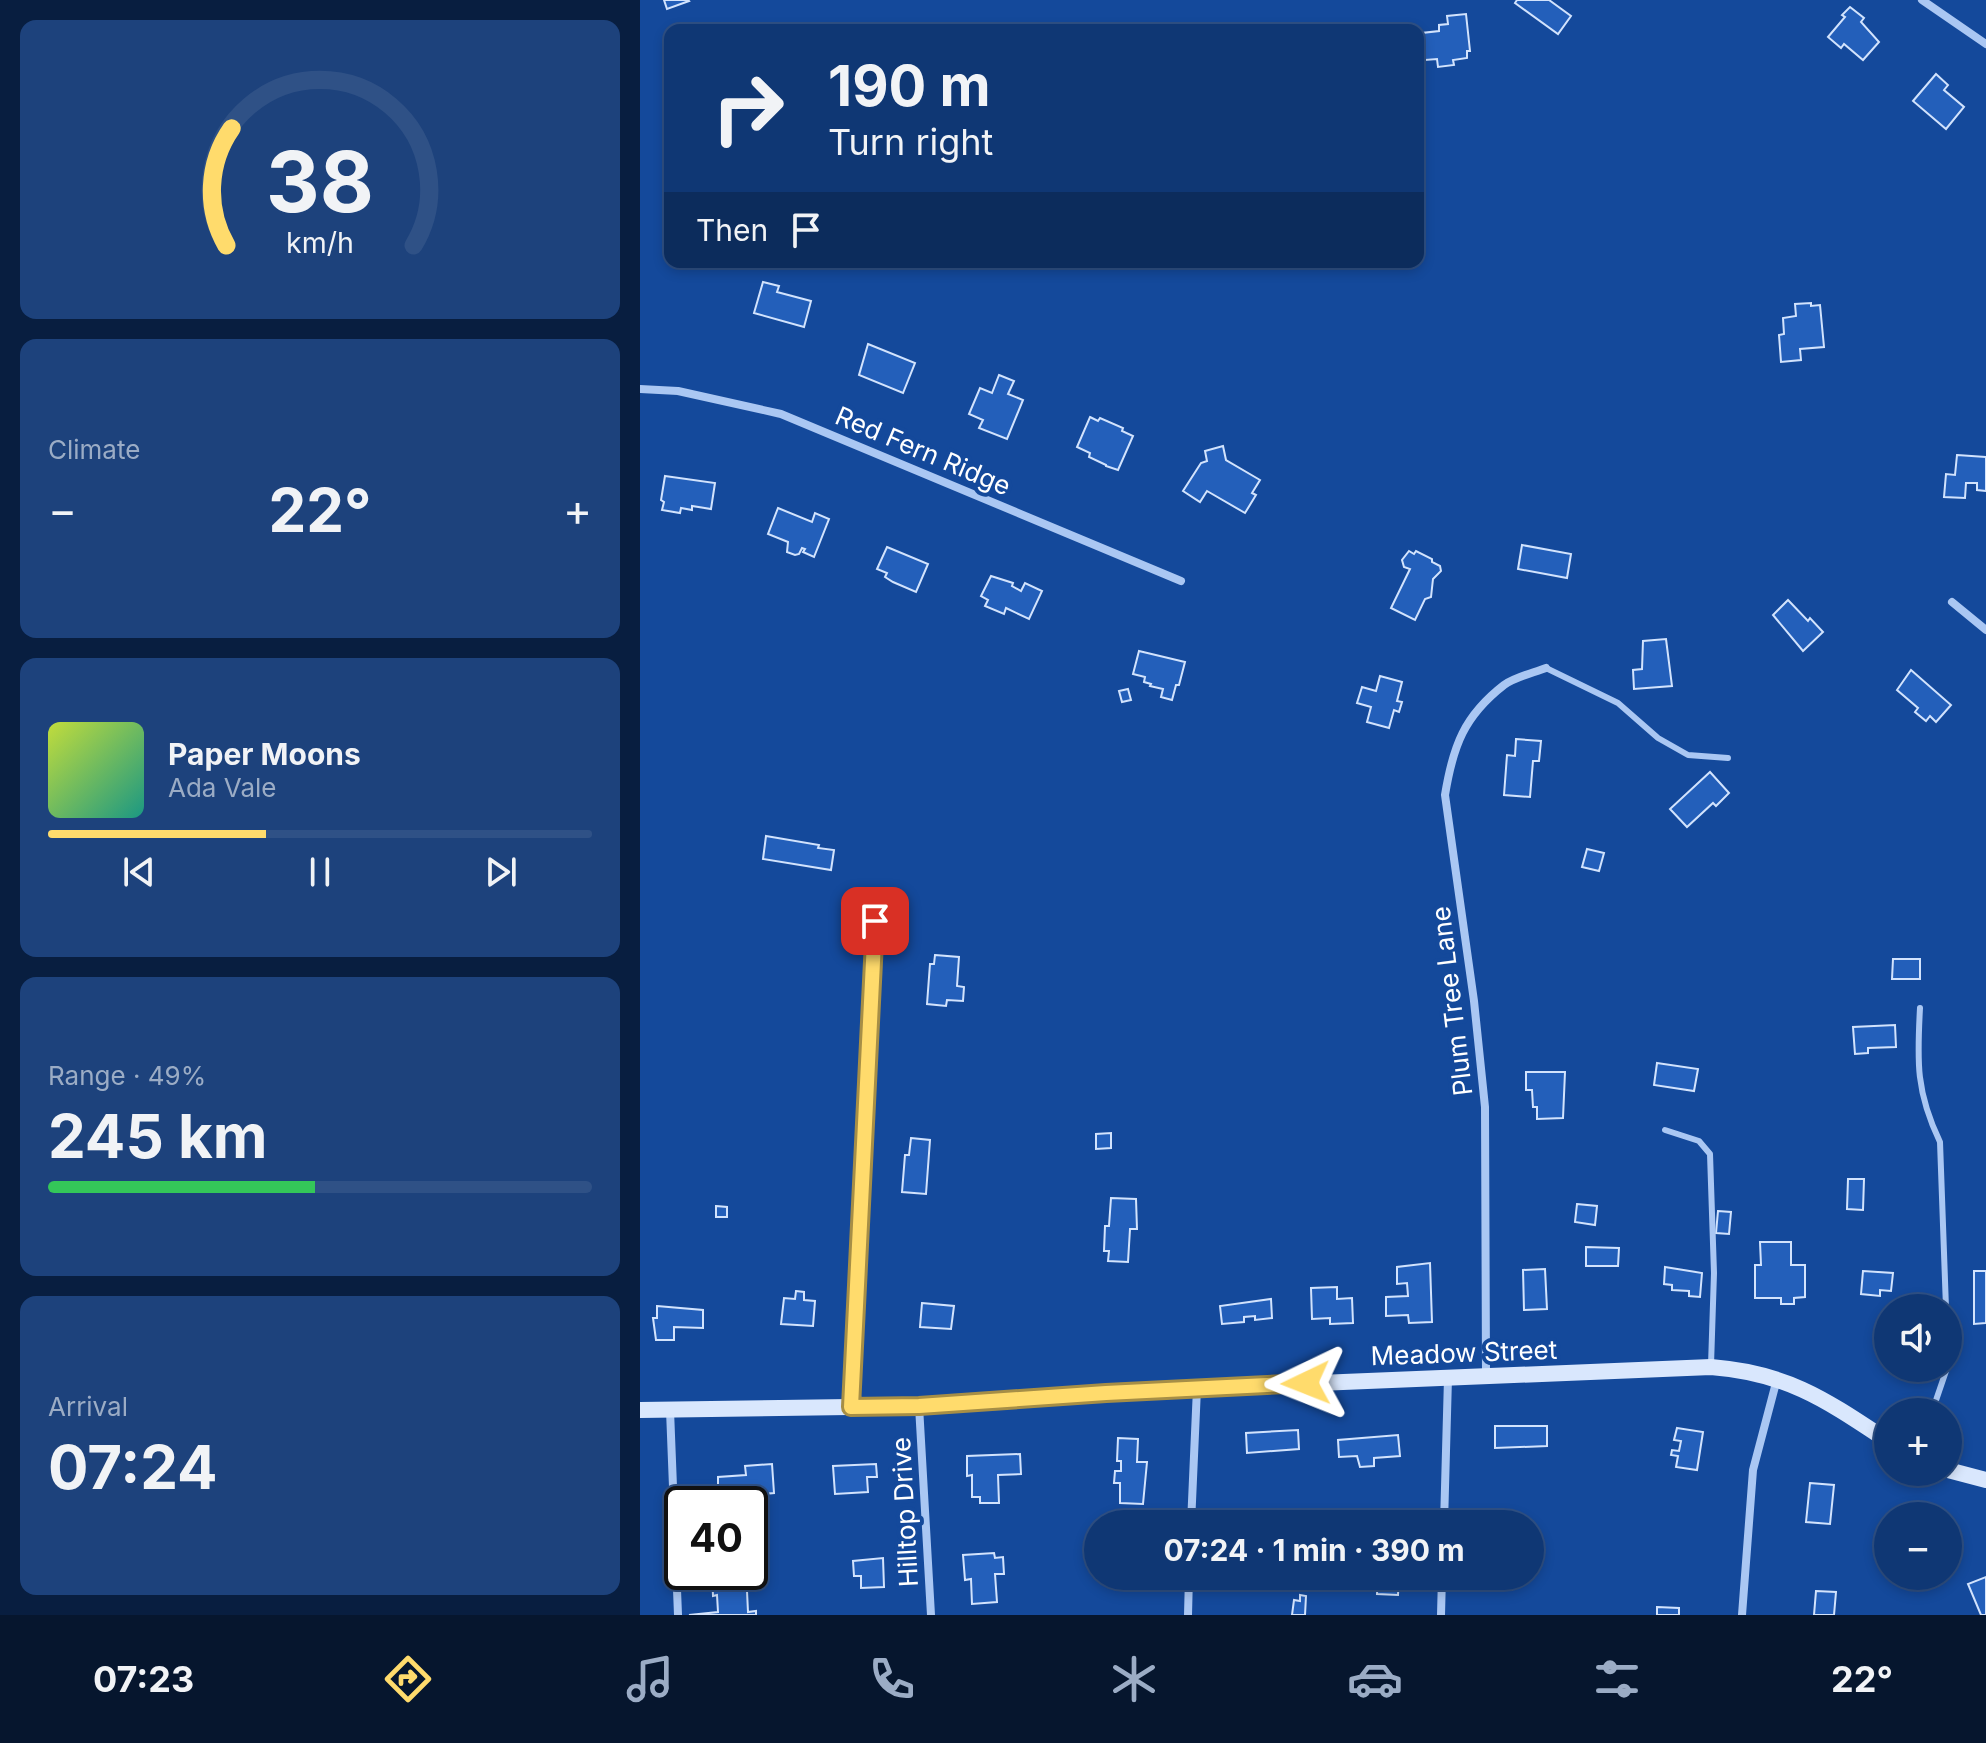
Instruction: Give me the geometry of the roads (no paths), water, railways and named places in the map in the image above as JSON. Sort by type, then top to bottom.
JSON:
[{"type":"street","points":[[1922,0],[1986,44]]},
{"type":"street","name":"Red Fern Ridge","points":[[640,389],[678,391],[781,414],[1181,581]]},
{"type":"street","points":[[1952,602],[1986,630]]},
{"type":"street","name":"Plum Tree Lane","points":[[1486,1376],[1485,1107],[1474,1001],[1445,795],[1460,734],[1476,713],[1506,684],[1546,668]]},
{"type":"street","name":"Meadow Street","points":[[640,1410],[919,1406],[1197,1388],[1711,1367],[1777,1378],[1820,1397],[1874,1432]]},
{"type":"street","points":[[1444,1510],[1448,1378]]},
{"type":"street","points":[[1742,1615],[1753,1470],[1777,1378]]},
{"type":"street","points":[[1192,1510],[1197,1388]]},
{"type":"street","name":"Hilltop Drive","points":[[919,1406],[931,1615]]},
{"type":"street","points":[[670,1410],[678,1615]]},
{"type":"street","points":[[1962,1474],[1986,1480]]},
{"type":"street","points":[[1188,1615],[1189,1590]]},
{"type":"street","points":[[1441,1615],[1442,1590]]},
{"type":"lane","points":[[1546,668],[1618,703],[1658,738],[1688,755],[1728,758]]},
{"type":"lane","points":[[851,1407],[875,921]]},
{"type":"lane","points":[[1920,1008],[1917,1071],[1930,1121],[1940,1142],[1945,1294]]},
{"type":"lane","points":[[1665,1130],[1699,1141],[1710,1154],[1714,1273],[1711,1367]]}]
